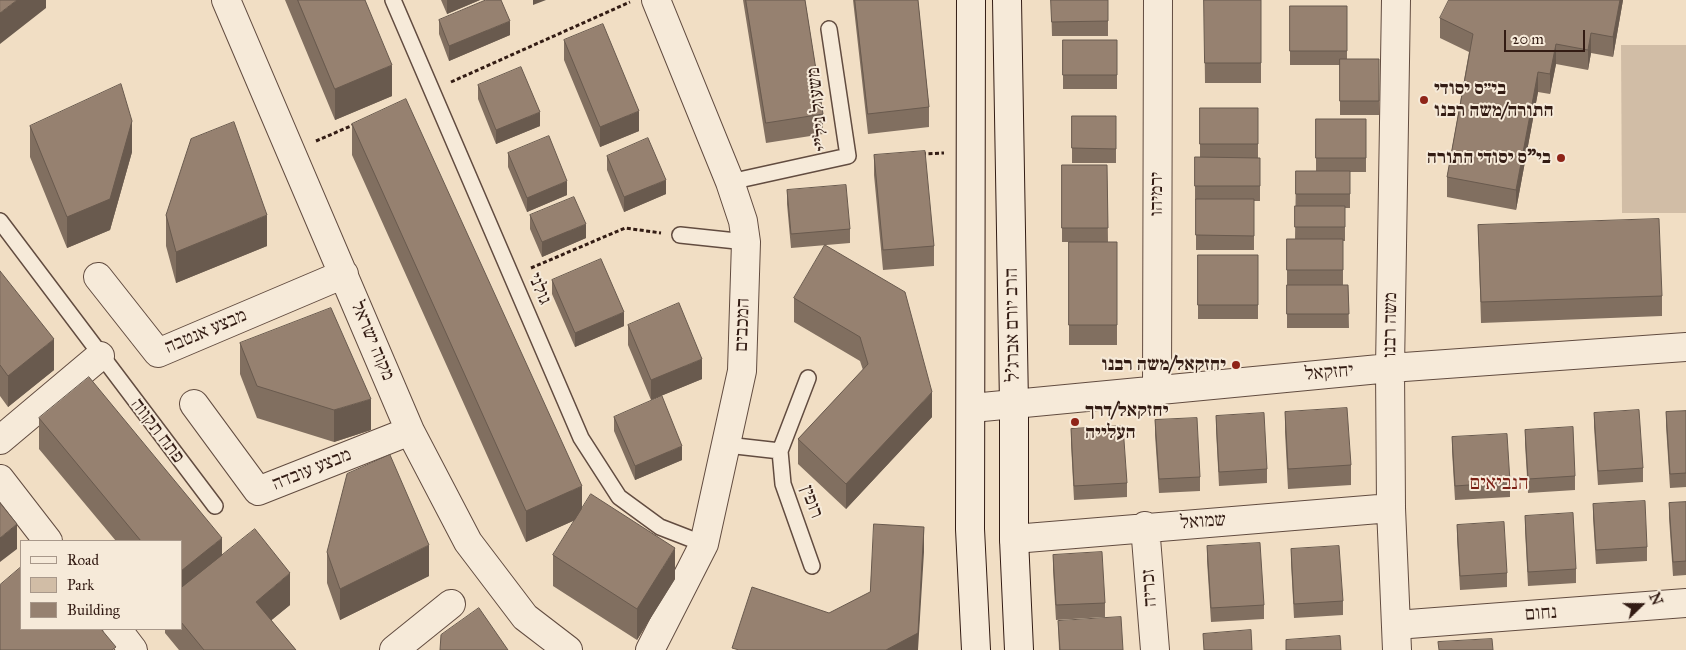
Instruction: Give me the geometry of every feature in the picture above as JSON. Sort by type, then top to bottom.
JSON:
[{"type":"street","name":"מקוה ישראל","points":[[226,0],[410,431],[468,542],[525,617],[568,650]]},
{"type":"street","name":"המכבים","points":[[650,650],[704,544],[742,371],[746,242],[743,221],[730,182],[656,0]]},
{"type":"street","points":[[972,0],[972,408],[970,529],[976,650]]},
{"type":"street","name":"הרב יורם אברג'ל","points":[[1007,0],[1014,404],[1014,538],[1019,650]]},
{"type":"street","name":"ירמיהו","points":[[1157,389],[1158,0]]},
{"type":"street","name":"משה רבנו","points":[[1396,0],[1390,368],[1391,508],[1397,637]]},
{"type":"street","name":"מבצע אנטבה","points":[[98,277],[158,353],[344,274]]},
{"type":"street","name":"יחזקאל","points":[[972,408],[1390,368],[1686,347]]},
{"type":"street","points":[[0,440],[100,356]]},
{"type":"street","name":"מבצע עובדה","points":[[194,404],[258,491],[410,431]]},
{"type":"street","points":[[0,479],[47,540]]},
{"type":"street","name":"שמואל","points":[[1014,538],[1145,526],[1391,508]]},
{"type":"street","name":"זכריה","points":[[1145,526],[1155,650]]},
{"type":"street","name":"נחום","points":[[1397,637],[1686,603]]},
{"type":"street","points":[[394,650],[450,604]]},
{"type":"street","points":[[117,630],[133,650]]},
{"type":"lane","name":"גולני","points":[[393,0],[581,438],[619,496],[660,527],[704,544]]},
{"type":"lane","name":"משעול ניל\"י","points":[[730,182],[848,156],[829,29]]},
{"type":"lane","name":"פתח תקווה","points":[[0,221],[214,506]]},
{"type":"lane","points":[[680,235],[746,242]]},
{"type":"lane","name":"רופין","points":[[808,378],[780,451],[783,484],[812,566]]},
{"type":"lane","points":[[727,445],[780,451]]},
{"type":"path","points":[[432,90],[634,0]]},
{"type":"path","points":[[292,152],[362,121]]},
{"type":"path","points":[[913,154],[972,151]]},
{"type":"path","points":[[512,276],[625,228],[680,235]]},
{"type":"green space","points":[[1621,45],[1686,45],[1686,213],[1622,213]]},
{"type":"building","points":[[0,0],[17,0],[0,13]]},
{"type":"building","points":[[298,0],[365,0],[392,65],[335,89]]},
{"type":"building","points":[[486,0],[501,0],[510,21],[449,46],[439,20]]},
{"type":"building","points":[[746,0],[805,0],[823,114],[766,123]]},
{"type":"building","points":[[855,0],[918,0],[929,107],[868,114]]},
{"type":"building","points":[[1051,0],[1108,0],[1108,21],[1052,22]]},
{"type":"building","points":[[1204,0],[1261,0],[1261,63],[1205,63]]},
{"type":"building","points":[[1449,0],[1620,0],[1613,37],[1591,33],[1588,50],[1556,44],[1550,74],[1538,72],[1516,190],[1447,177],[1473,34],[1440,18]]},
{"type":"building","points":[[1290,6],[1347,6],[1347,51],[1290,51]]},
{"type":"building","points":[[603,24],[639,111],[600,127],[564,40]]},
{"type":"building","points":[[1063,40],[1117,40],[1117,75],[1063,75]]},
{"type":"building","points":[[1340,59],[1379,59],[1379,101],[1340,101]]},
{"type":"building","points":[[521,67],[540,112],[496,130],[478,85]]},
{"type":"building","points":[[121,84],[132,121],[110,199],[67,217],[30,126]]},
{"type":"building","points":[[406,99],[582,486],[526,511],[352,124]]},
{"type":"building","points":[[1200,108],[1258,108],[1258,144],[1200,144]]},
{"type":"building","points":[[1072,116],[1116,116],[1116,149],[1072,148]]},
{"type":"building","points":[[1316,119],[1366,119],[1366,158],[1316,158]]},
{"type":"building","points":[[234,122],[267,215],[176,252],[166,215],[191,139]]},
{"type":"building","points":[[549,136],[567,181],[527,198],[508,153]]},
{"type":"building","points":[[648,138],[666,180],[624,197],[607,156]]},
{"type":"building","points":[[925,151],[934,246],[883,250],[874,155]]},
{"type":"building","points":[[1195,157],[1260,158],[1260,186],[1195,186]]},
{"type":"building","points":[[1062,165],[1107,165],[1108,228],[1062,228]]},
{"type":"building","points":[[1296,171],[1350,171],[1350,194],[1296,194]]},
{"type":"building","points":[[846,185],[850,229],[791,234],[787,190]]},
{"type":"building","points":[[574,197],[586,224],[542,242],[530,215]]},
{"type":"building","points":[[1196,199],[1254,199],[1254,236],[1196,235]]},
{"type":"building","points":[[1295,206],[1345,206],[1345,227],[1295,227]]},
{"type":"building","points":[[1659,219],[1662,296],[1481,302],[1478,225]]},
{"type":"building","points":[[1287,239],[1343,239],[1343,270],[1287,270]]},
{"type":"building","points":[[1069,242],[1117,242],[1117,325],[1069,325]]},
{"type":"building","points":[[825,245],[905,292],[932,392],[846,484],[798,439],[868,364],[860,337],[794,298]]},
{"type":"building","points":[[1198,255],[1258,255],[1258,305],[1198,305]]},
{"type":"building","points":[[601,259],[624,312],[575,333],[552,280]]},
{"type":"building","points":[[0,271],[54,339],[8,376],[0,365]]},
{"type":"building","points":[[1287,285],[1348,285],[1349,314],[1287,314]]},
{"type":"building","points":[[679,303],[702,359],[651,380],[628,325]]},
{"type":"building","points":[[331,308],[371,399],[334,410],[257,386],[240,343]]},
{"type":"building","points":[[89,377],[222,538],[182,570],[182,540],[140,540],[39,418]]},
{"type":"building","points":[[662,396],[682,446],[635,466],[614,417]]},
{"type":"building","points":[[1347,408],[1351,465],[1288,469],[1285,412]]},
{"type":"building","points":[[1639,410],[1643,468],[1598,471],[1594,413]]},
{"type":"building","points":[[1686,411],[1686,473],[1670,474],[1666,412]]},
{"type":"building","points":[[1264,413],[1267,469],[1219,472],[1216,416]]},
{"type":"building","points":[[1197,418],[1200,477],[1159,479],[1155,420]]},
{"type":"building","points":[[1123,426],[1127,483],[1074,486],[1071,429]]},
{"type":"building","points":[[1573,427],[1575,476],[1528,479],[1525,430]]},
{"type":"building","points":[[1507,434],[1510,482],[1455,486],[1452,437]]},
{"type":"building","points":[[390,455],[429,545],[340,589],[327,552],[347,474]]},
{"type":"building","points":[[591,494],[675,548],[637,609],[553,555]]},
{"type":"building","points":[[1645,501],[1647,547],[1596,550],[1593,504]]},
{"type":"building","points":[[1686,502],[1686,561],[1673,562],[1669,503]]},
{"type":"building","points":[[0,503],[17,524],[0,538]]},
{"type":"building","points":[[1573,513],[1576,569],[1528,572],[1525,516]]},
{"type":"building","points":[[1504,522],[1507,573],[1460,576],[1457,525]]},
{"type":"building","points":[[874,524],[924,527],[918,633],[886,650],[739,650],[732,648],[752,587],[829,613],[870,592]]},
{"type":"building","points":[[255,529],[290,573],[256,602],[296,650],[204,650],[182,623],[182,587]]},
{"type":"building","points":[[1260,543],[1264,605],[1211,608],[1207,546]]},
{"type":"building","points":[[1339,546],[1343,601],[1294,604],[1291,549]]},
{"type":"building","points":[[1102,552],[1105,603],[1056,605],[1053,555]]},
{"type":"building","points":[[20,568],[20,630],[102,630],[116,647],[112,650],[0,650],[0,585]]},
{"type":"building","points":[[479,608],[508,650],[440,650],[441,635]]},
{"type":"building","points":[[1121,617],[1123,650],[1060,650],[1058,621]]},
{"type":"building","points":[[1251,630],[1252,650],[1204,650],[1203,634]]},
{"type":"building","points":[[1340,636],[1341,650],[1286,650],[1286,640]]},
{"type":"building","points":[[1492,639],[1493,650],[1439,650],[1438,642]]},
{"type":"place","name":"בי״ס יסודי התורה/משה רבנו","points":[[1424,100]]},
{"type":"place","name":"בי\"ס יסודי התורה","points":[[1561,158]]},
{"type":"place","name":"יחזקאל/משה רבנו","points":[[1236,365]]},
{"type":"place","name":"יחזקאל/דרך העלייה","points":[[1075,422]]},
{"type":"district","name":"הנביאים","points":[[1499,484]]}]
